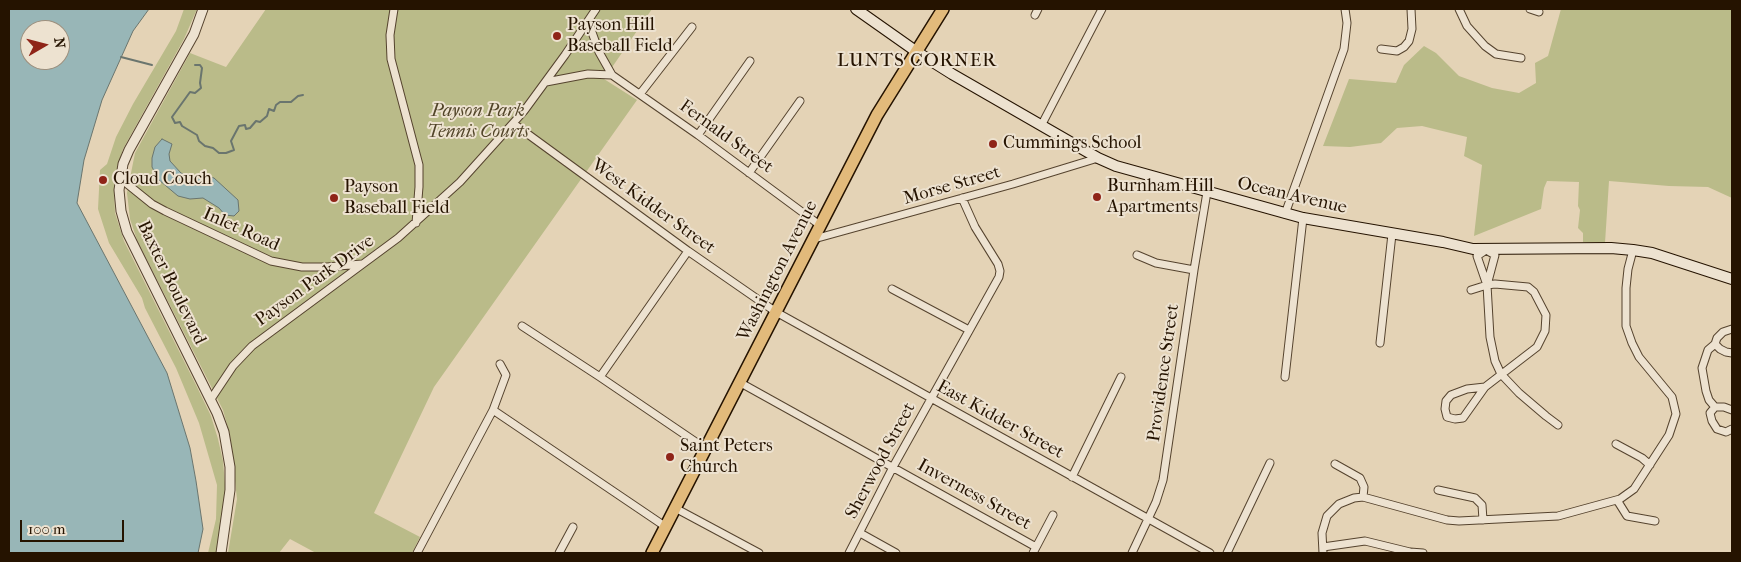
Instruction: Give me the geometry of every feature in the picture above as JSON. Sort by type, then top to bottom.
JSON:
[{"type":"main road","name":"Ocean Avenue","points":[[856,9],[917,52],[1042,126],[1098,158],[1116,166],[1303,218],[1486,250],[1610,248],[1633,250],[1652,253],[1732,279]]},
{"type":"main road","name":"Washington Avenue","points":[[652,553],[876,116],[943,9]]},
{"type":"street","name":"Baxter Boulevard","points":[[203,9],[194,34],[129,150],[123,164],[120,179],[120,201],[127,232],[224,432],[230,467],[230,490],[221,553]]},
{"type":"street","points":[[394,9],[390,35],[391,59],[419,165],[420,182],[416,223]]},
{"type":"street","name":"Payson Park Drive","points":[[210,400],[233,366],[252,346],[398,238],[460,182],[514,124],[546,82],[596,9]]},
{"type":"street","points":[[1042,126],[1102,9]]},
{"type":"street","points":[[1285,214],[1344,49],[1347,24],[1345,9]]},
{"type":"street","points":[[1382,49],[1397,51],[1409,41],[1412,29],[1411,9]]},
{"type":"street","points":[[1459,9],[1467,26],[1485,46],[1496,54],[1521,58]]},
{"type":"street","points":[[1530,9],[1539,12]]},
{"type":"street","name":"Fernald Street","points":[[588,21],[599,52],[612,75],[698,135],[821,226]]},
{"type":"street","points":[[640,94],[692,27]]},
{"type":"street","points":[[698,135],[750,62]]},
{"type":"street","points":[[546,82],[588,74],[612,75]]},
{"type":"street","points":[[749,172],[800,102]]},
{"type":"street","name":"West Kidder Street","points":[[514,124],[688,251],[776,312]]},
{"type":"street","name":"Morse Street","points":[[814,239],[1098,158]]},
{"type":"street","name":"Inlet Road","points":[[120,179],[152,204],[272,261],[302,267],[362,264]]},
{"type":"street","name":"Providence Street","points":[[1132,553],[1156,502],[1164,474],[1207,192]]},
{"type":"street","name":"Sherwood Street","points":[[849,553],[894,467],[996,284],[1000,271],[989,248],[975,227],[962,198]]},
{"type":"street","points":[[1285,377],[1303,218]]},
{"type":"street","points":[[1380,343],[1392,234]]},
{"type":"street","points":[[1487,285],[1495,255],[1486,250],[1477,256],[1487,285],[1491,346],[1495,362],[1501,374],[1531,404],[1558,425]]},
{"type":"street","points":[[1423,553],[1410,552],[1365,541],[1323,550],[1323,525],[1332,510],[1348,500],[1363,497],[1447,520],[1484,520],[1558,516],[1617,500],[1628,495],[1634,489],[1669,435],[1676,414],[1672,397],[1639,357],[1626,326],[1626,288],[1633,250]]},
{"type":"street","points":[[600,377],[688,251]]},
{"type":"street","points":[[1137,255],[1156,263],[1194,270]]},
{"type":"street","points":[[1472,290],[1487,285],[1528,286],[1534,292],[1546,315],[1545,331],[1532,353],[1485,387],[1463,418],[1455,420],[1448,417],[1444,409],[1446,401],[1452,395],[1467,389],[1485,387]]},
{"type":"street","points":[[892,289],[970,330]]},
{"type":"street","name":"East Kidder Street","points":[[776,312],[1210,553]]},
{"type":"street","points":[[522,326],[706,449]]},
{"type":"street","points":[[1732,329],[1723,332],[1717,338],[1715,344],[1708,350],[1702,368],[1709,400],[1715,407],[1724,407],[1732,410]]},
{"type":"street","points":[[1715,344],[1720,349],[1732,353]]},
{"type":"street","points":[[417,553],[493,410],[506,375],[500,364]]},
{"type":"street","points":[[1072,477],[1121,377]]},
{"type":"street","name":"Inverness Street","points":[[740,382],[894,467],[1035,550]]},
{"type":"street","points":[[1715,407],[1710,413],[1717,429],[1726,432],[1732,429]]},
{"type":"street","points":[[493,410],[666,527]]},
{"type":"street","points":[[1616,444],[1642,458],[1650,465]]},
{"type":"street","points":[[1228,553],[1270,463]]},
{"type":"street","points":[[1335,464],[1360,478],[1364,487],[1363,497]]},
{"type":"street","points":[[1438,490],[1475,498],[1482,506],[1484,520]]},
{"type":"street","points":[[1617,500],[1627,516],[1655,521]]},
{"type":"street","points":[[675,508],[759,553]]},
{"type":"street","points":[[1035,550],[1052,515]]},
{"type":"street","points":[[559,553],[573,527]]},
{"type":"street","points":[[860,533],[896,553]]},
{"type":"green space","points":[[184,9],[197,9],[184,39],[123,149],[117,168],[114,190],[115,213],[124,241],[211,416],[218,439],[223,461],[226,496],[217,553],[208,553],[216,519],[217,485],[199,423],[176,368],[145,308],[142,298],[109,243],[98,209],[100,170],[107,164],[116,137],[176,31]]},
{"type":"green space","name":"Payson Park Tennis Courts","points":[[266,9],[652,9],[604,79],[637,100],[434,387],[374,513],[420,537],[412,553],[316,553],[290,539],[279,553],[228,553],[237,499],[230,435],[223,410],[137,240],[130,219],[127,193],[135,153],[190,53],[226,67]]},
{"type":"green space","points":[[1561,9],[1732,9],[1732,198],[1708,187],[1609,181],[1605,243],[1583,242],[1583,233],[1578,228],[1580,210],[1578,206],[1579,182],[1547,181],[1541,209],[1474,236],[1482,165],[1464,156],[1467,137],[1422,126],[1397,128],[1381,143],[1350,147],[1323,146],[1349,79],[1396,83],[1404,65],[1424,46],[1436,53],[1459,76],[1492,88],[1519,93],[1536,83],[1535,63],[1548,56]]},
{"type":"water","points":[[9,9],[149,9],[133,31],[102,100],[84,160],[77,203],[167,373],[190,448],[196,481],[203,529],[198,553],[9,553]]},
{"type":"water","points":[[162,139],[172,144],[169,154],[170,161],[181,173],[187,176],[214,178],[238,200],[239,211],[234,216],[225,215],[219,208],[203,198],[190,199],[178,196],[159,180],[152,167],[152,158],[155,147]]},
{"type":"waterway","points":[[121,57],[152,65]]},
{"type":"waterway","points":[[195,65],[200,65],[202,68],[201,88],[195,93],[190,92],[172,117],[175,123],[180,122],[182,126],[197,135],[199,141],[205,146],[213,148],[219,153],[234,150],[231,141],[239,126],[245,125],[246,129],[250,128],[256,121],[260,122],[267,116],[269,109],[274,111],[276,105],[280,102],[291,102],[298,96],[303,95]]},
{"type":"place","name":"Payson Hill Baseball Field","points":[[557,36]]},
{"type":"place","name":"Cummings School","points":[[993,144]]},
{"type":"place","name":"Cloud Couch","points":[[103,180]]},
{"type":"place","name":"Burnham Hill Apartments","points":[[1097,197]]},
{"type":"place","name":"Payson Baseball Field","points":[[334,198]]},
{"type":"place","name":"Saint Peters Church","points":[[670,457]]},
{"type":"district","name":"LUNTS CORNER","points":[[917,61]]}]
